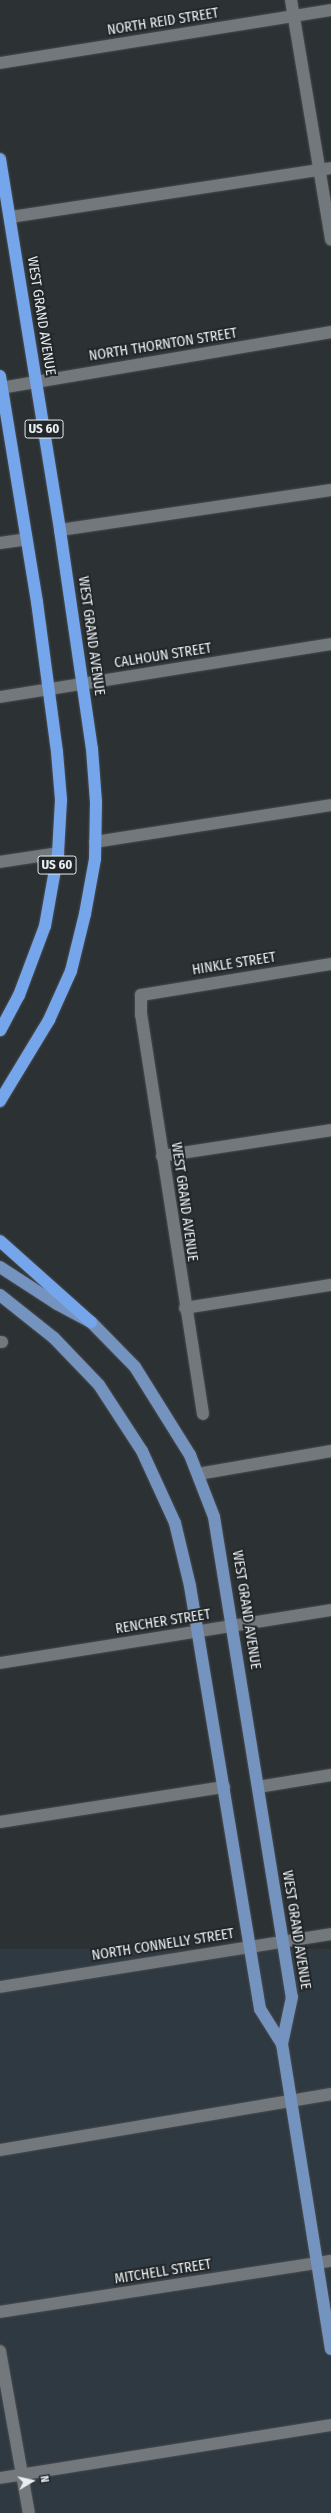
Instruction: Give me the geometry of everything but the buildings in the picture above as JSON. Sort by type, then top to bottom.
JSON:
[{"type":"highway","name":"WEST GRAND AVENUE","points":[[0,159],[11,218],[60,530],[92,749],[95,842],[86,914],[71,971],[49,1020],[0,1101]]},
{"type":"highway","name":"US 60","points":[[0,1030],[19,995],[34,959],[53,894],[58,853],[61,800],[49,690],[27,539],[1,384]]},
{"type":"highway","points":[[0,1241],[91,1322]]},
{"type":"main road","name":"WEST GRAND AVENUE","points":[[0,1267],[51,1301],[91,1322],[135,1367],[174,1426],[198,1474],[214,1518],[292,1998],[282,2044],[331,2349]]},
{"type":"main road","name":"WEST GRAND AVENUE","points":[[0,1295],[31,1317],[78,1361],[123,1418],[142,1451],[175,1523],[190,1586],[260,2009],[282,2044]]},
{"type":"street","points":[[291,0],[325,169],[331,240]]},
{"type":"street","name":"NORTH REID STREET","points":[[0,63],[331,10]]},
{"type":"street","points":[[11,218],[325,169]]},
{"type":"street","name":"NORTH THORNTON STREET","points":[[1,384],[36,381],[331,332]]},
{"type":"street","points":[[60,530],[331,490]]},
{"type":"street","points":[[0,543],[27,539]]},
{"type":"street","name":"CALHOUN STREET","points":[[0,698],[331,644]]},
{"type":"street","points":[[95,842],[331,805]]},
{"type":"street","points":[[0,862],[58,853]]},
{"type":"street","name":"HINKLE STREET","points":[[142,995],[331,964]]},
{"type":"street","name":"WEST GRAND AVENUE","points":[[142,995],[141,1015],[185,1308],[203,1414]]},
{"type":"street","points":[[162,1156],[331,1130]]},
{"type":"street","points":[[185,1308],[331,1285]]},
{"type":"street","points":[[198,1474],[331,1451]]},
{"type":"street","name":"RENCHER STREET","points":[[0,1663],[331,1610]]},
{"type":"street","points":[[258,1787],[331,1775]]},
{"type":"street","points":[[0,1822],[224,1787]]},
{"type":"street","name":"NORTH CONNELLY STREET","points":[[0,1987],[331,1934]]},
{"type":"street","points":[[0,2150],[331,2094]]},
{"type":"street","name":"MITCHELL STREET","points":[[0,2312],[331,2261]]},
{"type":"street","points":[[0,2351],[29,2513]]},
{"type":"street","points":[[0,2478],[331,2425]]},
{"type":"shaded area","points":[[0,1949],[331,1949],[331,2513],[0,2513]]}]
